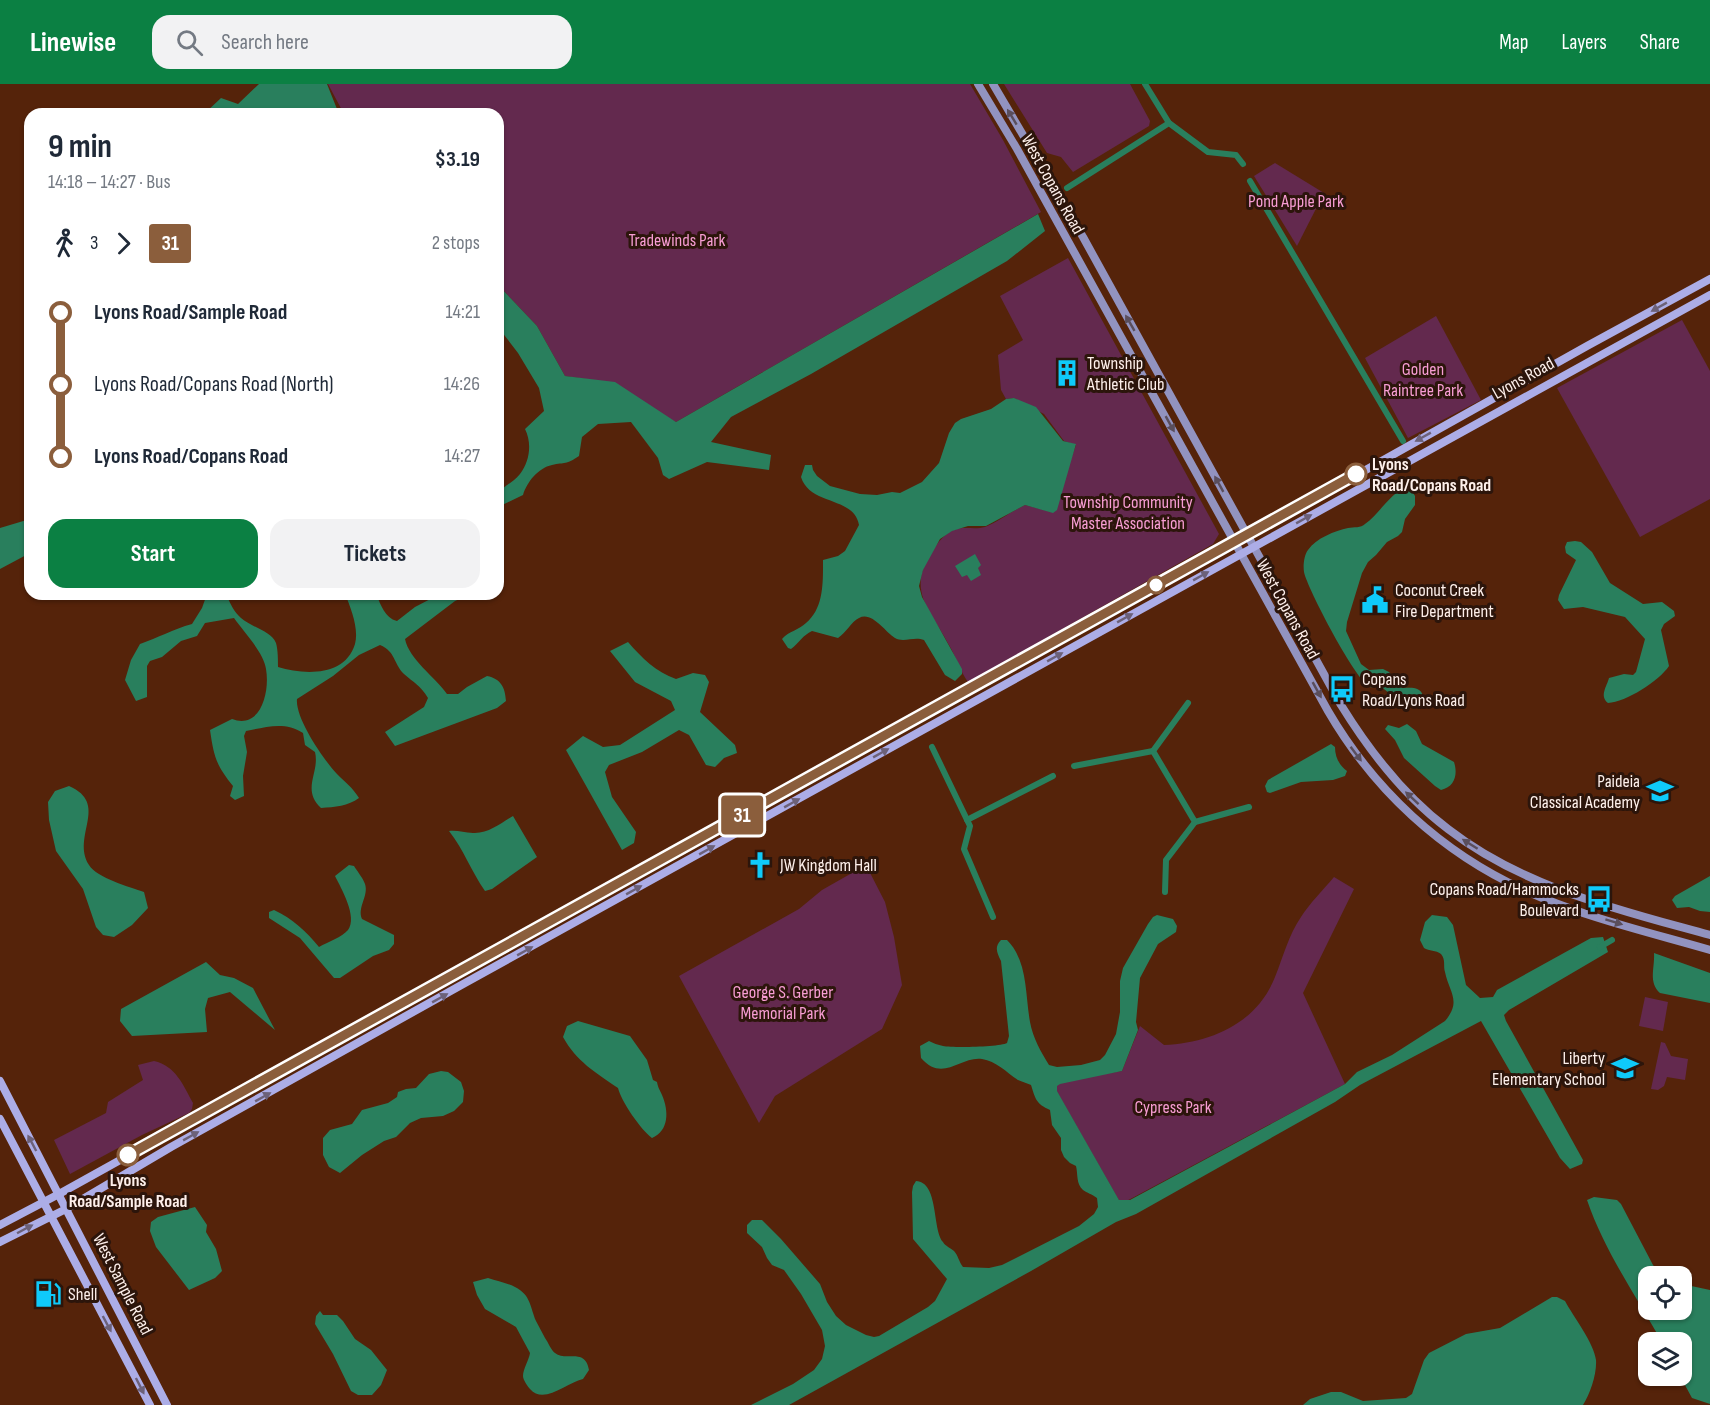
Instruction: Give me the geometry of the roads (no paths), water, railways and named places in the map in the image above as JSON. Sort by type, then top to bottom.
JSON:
[{"type":"main road","name":"West Copans Road","points":[[978,84],[1017,149],[1328,711],[1350,746],[1380,786],[1414,819],[1467,859],[1523,890],[1592,916],[1710,950]]},
{"type":"main road","name":"West Copans Road","points":[[993,84],[1083,237],[1341,705],[1380,762],[1401,787],[1448,830],[1508,867],[1562,891],[1710,935]]},
{"type":"main road","name":"Lyons Road","points":[[0,1225],[1710,279]]},
{"type":"main road","name":"Lyons Road","points":[[0,1242],[66,1209],[465,983],[1710,295]]},
{"type":"main road","name":"West Sample Road","points":[[0,1081],[167,1405]]},
{"type":"main road","name":"West Sample Road","points":[[0,1119],[150,1405]]},
{"type":"waterway","points":[[1145,84],[1169,123]]},
{"type":"waterway","points":[[1067,188],[1169,123],[1208,152],[1236,155],[1243,164]]},
{"type":"waterway","points":[[1250,181],[1403,441]]},
{"type":"waterway","points":[[1165,892],[1166,860],[1195,822],[1153,751],[1188,703]]},
{"type":"waterway","points":[[932,747],[970,826],[964,849],[993,917]]},
{"type":"waterway","points":[[1074,766],[1153,751]]},
{"type":"waterway","points":[[967,820],[1053,776]]},
{"type":"waterway","points":[[1195,822],[1249,807]]},
{"type":"waterway","points":[[1600,947],[1612,940]]},
{"type":"place","name":"Township Athletic Club","points":[[1067,373]]},
{"type":"place","name":"Lyons Road/Copans Road","points":[[1356,474]]},
{"type":"place","name":"Coconut Creek Fire Department","points":[[1375,600]]},
{"type":"place","name":"Copans Road/Lyons Road","points":[[1342,689]]},
{"type":"place","name":"Paideia Classical Academy","points":[[1660,791]]},
{"type":"place","name":"JW Kingdom Hall","points":[[760,865]]},
{"type":"place","name":"Copans Road/Hammocks Boulevard","points":[[1599,899]]},
{"type":"place","name":"Liberty Elementary School","points":[[1625,1068]]},
{"type":"place","name":"Lyons Road/Sample Road","points":[[128,1155]]},
{"type":"place","name":"Shell","points":[[48,1294]]},
{"type":"park label","name":"Pond Apple Park","points":[[1296,201]]},
{"type":"park label","name":"Tradewinds Park","points":[[677,240]]},
{"type":"park label","name":"Golden Raintree Park","points":[[1423,379]]},
{"type":"park label","name":"Township Community Master Association","points":[[1128,512]]},
{"type":"park label","name":"George S. Gerber Memorial Park","points":[[783,1002]]},
{"type":"park label","name":"Cypress Park","points":[[1173,1107]]}]
